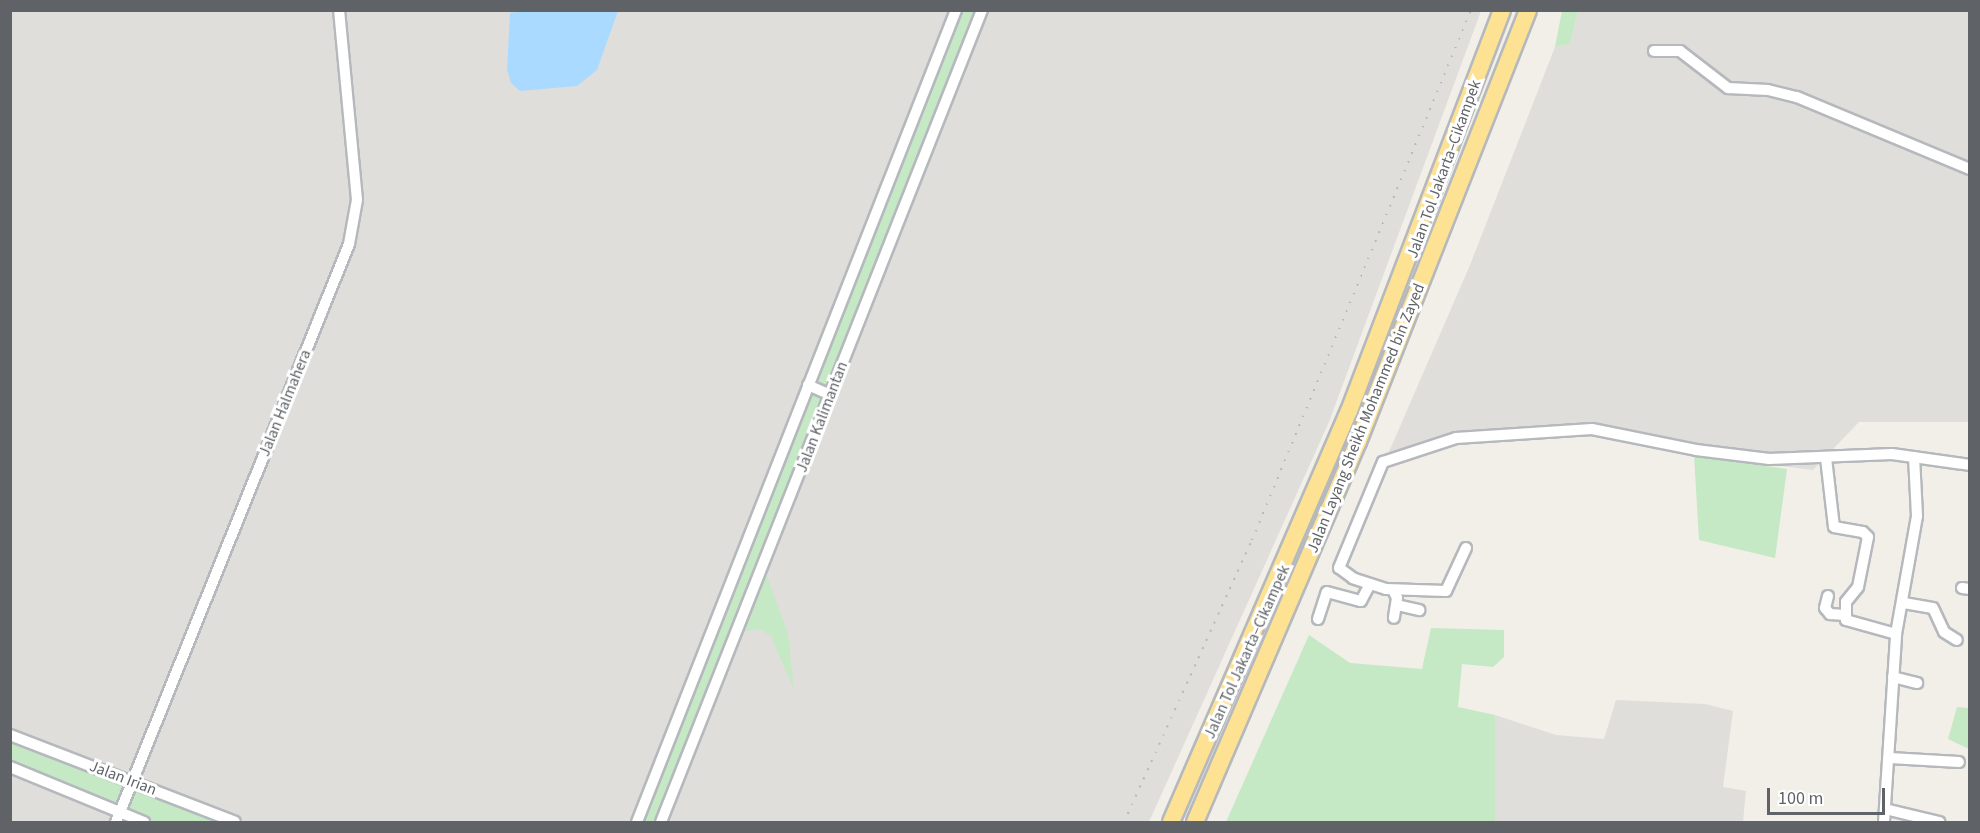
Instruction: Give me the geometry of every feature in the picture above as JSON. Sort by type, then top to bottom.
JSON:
[{"type":"highway","name":"Jalan Tol Jakarta–Cikampek","points":[[1172,822],[1345,422],[1502,10]]},
{"type":"highway","name":"Jalan Layang Sheikh Mohammed bin Zayed","points":[[1186,822],[1265,645],[1422,265],[1518,10]]},
{"type":"highway","name":"Jalan Layang Sheikh Mohammed bin Zayed","points":[[1195,822],[1358,442],[1528,10]]},
{"type":"highway","name":"Jalan Tol Jakarta–Cikampek","points":[[1207,822],[1377,422],[1535,10]]},
{"type":"street","name":"Jalan Halmahera","points":[[118,818],[349,244],[357,200],[339,10]]},
{"type":"street","name":"Jalan Kalimantan","points":[[637,822],[956,10]]},
{"type":"street","name":"Jalan Kalimantan","points":[[661,822],[982,10]]},
{"type":"street","points":[[1654,51],[1680,51],[1728,88],[1768,90],[1797,97],[1970,169]]},
{"type":"street","points":[[808,385],[830,395]]},
{"type":"street","points":[[1466,548],[1447,591],[1393,590],[1370,584],[1339,568],[1379,468],[1386,460],[1449,440],[1592,429],[1747,457],[1826,458],[1881,453],[1970,465]]},
{"type":"street","points":[[1884,822],[1890,758],[1896,634],[1904,603],[1917,516],[1914,457]]},
{"type":"street","points":[[1826,458],[1834,527],[1863,532],[1868,537],[1858,587],[1848,596],[1845,615]]},
{"type":"street","points":[[1318,619],[1327,592],[1361,601],[1370,584]]},
{"type":"street","points":[[1393,590],[1397,605],[1394,618]]},
{"type":"street","points":[[1828,596],[1825,608],[1830,614],[1845,615],[1853,624],[1896,634]]},
{"type":"street","points":[[1904,603],[1934,608],[1944,632],[1958,640]]},
{"type":"street","points":[[1397,605],[1419,610]]},
{"type":"street","points":[[1893,678],[1917,683]]},
{"type":"street","name":"Jalan Irian","points":[[10,735],[132,780],[235,822]]},
{"type":"street","points":[[1890,758],[1959,762]]},
{"type":"street","name":"Jalan Irian","points":[[10,767],[118,818],[144,822]]},
{"type":"street","points":[[1885,809],[1939,822]]},
{"type":"shaded area","points":[[10,11],[1481,11],[1329,422],[1149,822],[11,822]]},
{"type":"shaded area","points":[[1578,11],[1969,11],[1969,422],[1859,422],[1813,470],[1694,455],[1612,434],[1457,445],[1385,461],[1470,265],[1555,47],[1570,44]]},
{"type":"shaded area","points":[[1616,700],[1705,704],[1733,711],[1723,787],[1746,791],[1743,822],[1495,822],[1495,715],[1556,735],[1604,739]]},
{"type":"green space","points":[[956,11],[982,11],[763,565],[788,634],[794,690],[771,636],[760,629],[737,632],[661,822],[637,822]]},
{"type":"green space","points":[[1562,11],[1578,11],[1570,44],[1555,47]]},
{"type":"green space","points":[[1694,455],[1787,469],[1775,558],[1699,540]]},
{"type":"green space","points":[[1431,628],[1504,630],[1504,657],[1493,667],[1462,664],[1458,707],[1495,715],[1495,822],[1226,822],[1309,635],[1350,663],[1422,669]]},
{"type":"green space","points":[[1957,707],[1969,708],[1969,749],[1948,739]]},
{"type":"green space","points":[[10,734],[235,822],[144,822],[11,767]]},
{"type":"water","points":[[528,10],[618,11],[597,70],[577,86],[520,91],[511,83],[507,69],[510,13]]},
{"type":"railway","points":[[1124,822],[1252,540],[1471,10]]}]
